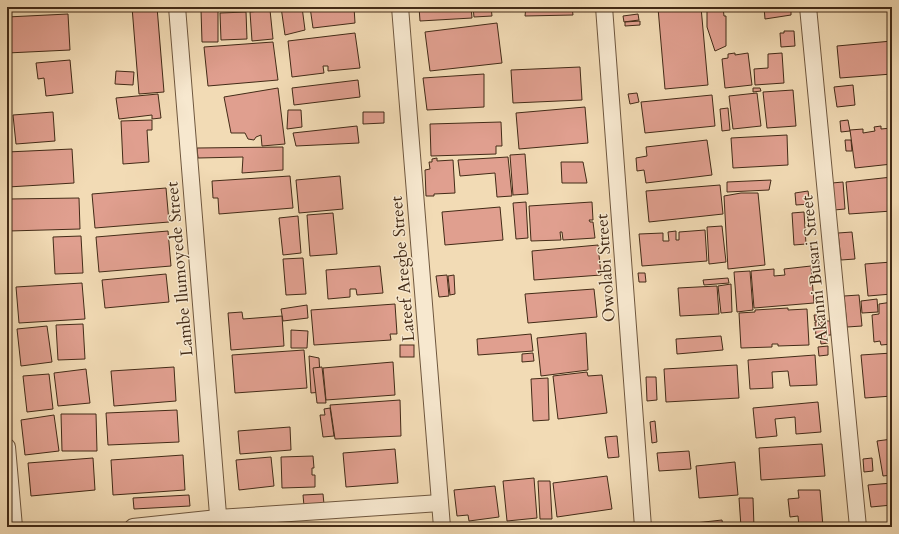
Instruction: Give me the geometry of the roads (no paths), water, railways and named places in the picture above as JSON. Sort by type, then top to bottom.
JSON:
[{"type":"street","name":"Lambe Ilumoyede Street","points":[[177,7],[219,522]]},
{"type":"street","name":"Lateef Aregbe Street","points":[[400,7],[442,527]]},
{"type":"street","name":"Owolabi Street","points":[[604,7],[643,527]]},
{"type":"street","name":"Akanni Busari Street","points":[[808,7],[858,527]]},
{"type":"street","points":[[7,447],[14,527]]},
{"type":"street","points":[[132,527],[219,522],[440,503]]}]
